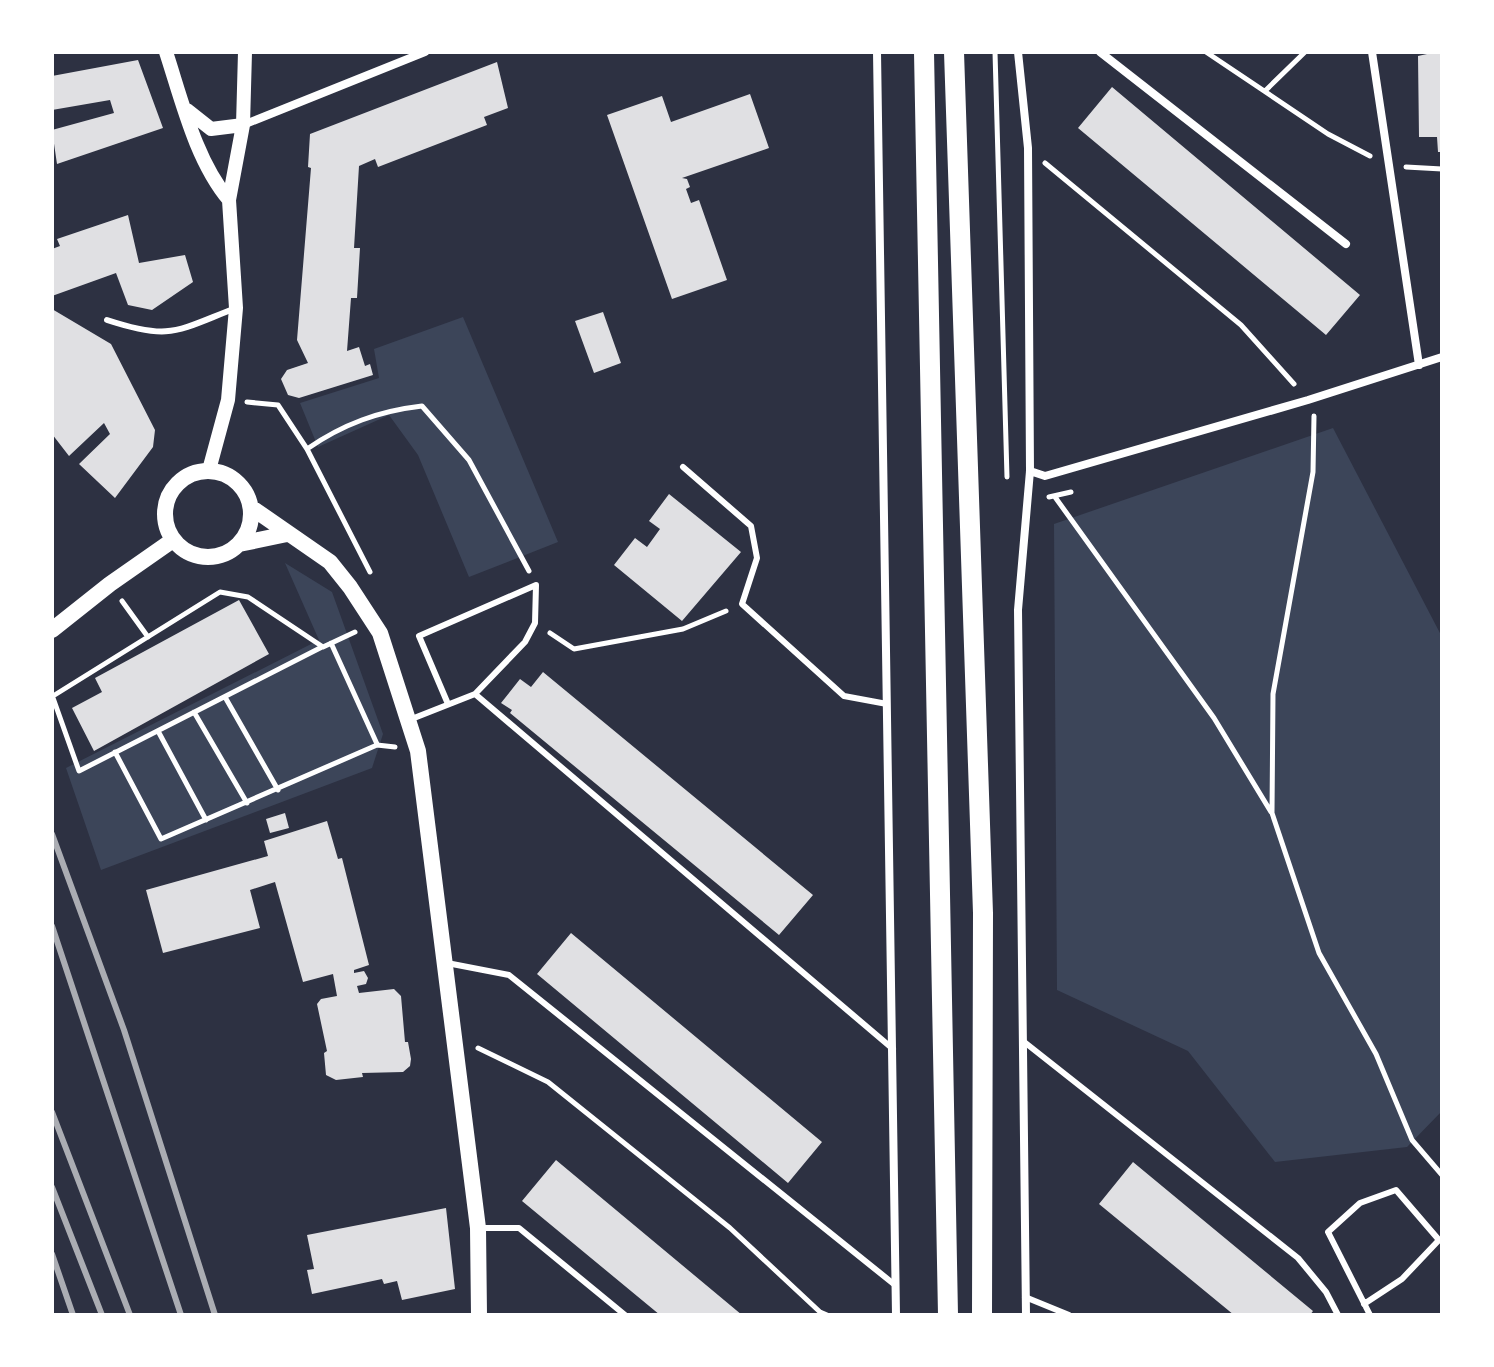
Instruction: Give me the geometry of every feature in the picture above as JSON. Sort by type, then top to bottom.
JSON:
[{"type":"main road","points":[[924,52],[948,1315]]},
{"type":"main road","points":[[954,52],[983,913],[982,1315]]},
{"type":"main road","points":[[252,508],[251,521],[239,544],[229,552],[205,557],[193,555],[173,540],[165,518],[169,494],[185,476],[209,470],[232,477],[241,486],[252,508],[330,562],[374,623],[418,751],[478,1228],[479,1315]]},
{"type":"main road","points":[[239,544],[287,534]]},
{"type":"main road","points":[[52,630],[173,540]]},
{"type":"street","points":[[166,52],[198,142],[218,187],[229,200]]},
{"type":"street","points":[[209,470],[228,400],[236,308],[229,200],[243,125],[245,52]]},
{"type":"street","points":[[198,142],[425,52]]},
{"type":"street","points":[[877,52],[896,1315]]},
{"type":"street","points":[[1018,52],[1028,148],[1030,471],[1018,610],[1026,1315]]},
{"type":"street","points":[[1100,52],[1346,244]]},
{"type":"street","points":[[1372,52],[1419,365]]},
{"type":"street","points":[[185,108],[211,129],[243,125]]},
{"type":"street","points":[[1030,471],[1045,476],[1308,400],[1442,357]]},
{"type":"lane","points":[[107,320],[147,333],[169,334],[236,308]]},
{"type":"lane","points":[[683,467],[751,526],[757,558],[742,604],[844,696],[887,704]]},
{"type":"lane","points":[[407,720],[475,694],[525,642],[535,623],[536,585],[419,636],[448,704]]},
{"type":"lane","points":[[475,694],[893,1049]]},
{"type":"lane","points":[[447,963],[509,975],[895,1285]]},
{"type":"lane","points":[[1022,1040],[1298,1258],[1326,1292],[1338,1315]]},
{"type":"lane","points":[[1364,1304],[1402,1279],[1440,1242],[1396,1190],[1360,1203],[1328,1232],[1364,1304],[1370,1315]]},
{"type":"lane","points":[[478,1228],[519,1228],[625,1315]]},
{"type":"lane","points":[[1025,1297],[1069,1315]]},
{"type":"path","points":[[995,52],[1008,477],[1029,497],[1055,497]]},
{"type":"path","points":[[1206,52],[1328,134],[1388,166],[1442,169]]},
{"type":"path","points":[[1266,90],[1305,52]]},
{"type":"path","points":[[1028,148],[1241,325],[1308,400],[1314,416],[1313,472],[1273,694],[1272,813]]},
{"type":"path","points":[[228,400],[278,405],[307,449],[371,574]]},
{"type":"path","points":[[307,449],[333,431],[387,410],[422,406],[469,460],[536,585]]},
{"type":"path","points":[[1045,476],[1055,497],[1214,718],[1272,813],[1319,953],[1376,1054],[1412,1140],[1442,1175]]},
{"type":"path","points":[[110,584],[148,637]]},
{"type":"path","points":[[323,647],[248,597],[220,592],[53,696],[79,771],[374,623]]},
{"type":"path","points":[[535,623],[574,649],[683,629],[742,604]]},
{"type":"path","points":[[331,643],[377,745]]},
{"type":"path","points":[[225,697],[278,790]]},
{"type":"path","points":[[194,712],[247,803]]},
{"type":"path","points":[[158,731],[206,820]]},
{"type":"path","points":[[115,752],[161,839],[377,745],[418,751]]},
{"type":"path","points":[[456,1037],[548,1082],[730,1228],[820,1312],[827,1315]]},
{"type":"shaded area","points":[[463,317],[558,542],[469,577],[418,455],[389,415],[318,447],[300,403],[379,378],[374,349]]},
{"type":"shaded area","points":[[1333,428],[1442,637],[1442,1111],[1407,1147],[1275,1162],[1188,1051],[1057,990],[1054,524]]},
{"type":"shaded area","points":[[285,563],[332,592],[383,734],[372,768],[101,870],[66,768],[319,640]]},
{"type":"building","points":[[1442,52],[1442,152],[1438,152],[1437,137],[1419,137],[1418,56]]},
{"type":"building","points":[[138,60],[163,128],[57,164],[52,130],[114,113],[110,100],[52,110],[52,76]]},
{"type":"building","points":[[497,62],[508,108],[484,117],[487,125],[378,167],[375,159],[359,166],[354,248],[360,248],[357,298],[351,298],[347,351],[359,347],[365,366],[370,364],[373,375],[299,398],[288,395],[281,379],[287,370],[308,363],[297,340],[311,168],[308,167],[310,134]]},
{"type":"building","points":[[1112,87],[1360,295],[1326,335],[1078,128]]},
{"type":"building","points":[[750,94],[769,148],[682,178],[687,179],[690,187],[686,189],[691,203],[699,200],[727,280],[672,299],[607,115],[662,96],[671,122]]},
{"type":"building","points":[[128,215],[139,263],[185,255],[193,282],[152,310],[128,305],[116,273],[52,296],[52,249],[60,246],[57,239]]},
{"type":"building","points":[[52,309],[111,344],[155,430],[153,447],[115,498],[79,464],[110,434],[104,423],[69,456],[52,434]]},
{"type":"building","points":[[603,312],[621,363],[594,373],[575,321]]},
{"type":"building","points":[[669,494],[741,552],[682,621],[614,565],[635,538],[647,547],[660,529],[649,521]]},
{"type":"building","points":[[239,600],[269,654],[94,751],[72,708],[102,692],[95,678]]},
{"type":"building","points":[[543,672],[813,895],[779,935],[501,703],[520,679],[531,687]]},
{"type":"building","points":[[285,813],[289,828],[270,833],[266,819]]},
{"type":"building","points":[[327,821],[338,859],[342,858],[369,965],[354,970],[354,973],[364,971],[368,978],[366,984],[357,986],[359,993],[394,989],[401,996],[405,1042],[408,1042],[411,1059],[410,1066],[403,1072],[362,1073],[363,1077],[336,1080],[326,1075],[324,1053],[327,1051],[317,1004],[321,999],[337,996],[333,974],[303,982],[275,882],[250,890],[260,928],[163,953],[146,890],[268,856],[264,841]]},
{"type":"building","points":[[571,933],[822,1142],[788,1183],[537,974]]},
{"type":"building","points":[[556,1160],[742,1315],[660,1315],[522,1201]]},
{"type":"building","points":[[1133,1162],[1313,1311],[1310,1315],[1234,1315],[1099,1204]]},
{"type":"building","points":[[446,1208],[455,1289],[402,1300],[397,1281],[384,1284],[382,1279],[312,1294],[307,1270],[314,1269],[307,1235]]},
{"type":"railway","points":[[52,834],[124,1030],[215,1315]]},
{"type":"railway","points":[[52,926],[181,1315]]},
{"type":"railway","points":[[52,1112],[130,1315]]},
{"type":"railway","points":[[52,1187],[102,1315]]},
{"type":"railway","points":[[52,1254],[73,1315]]}]
